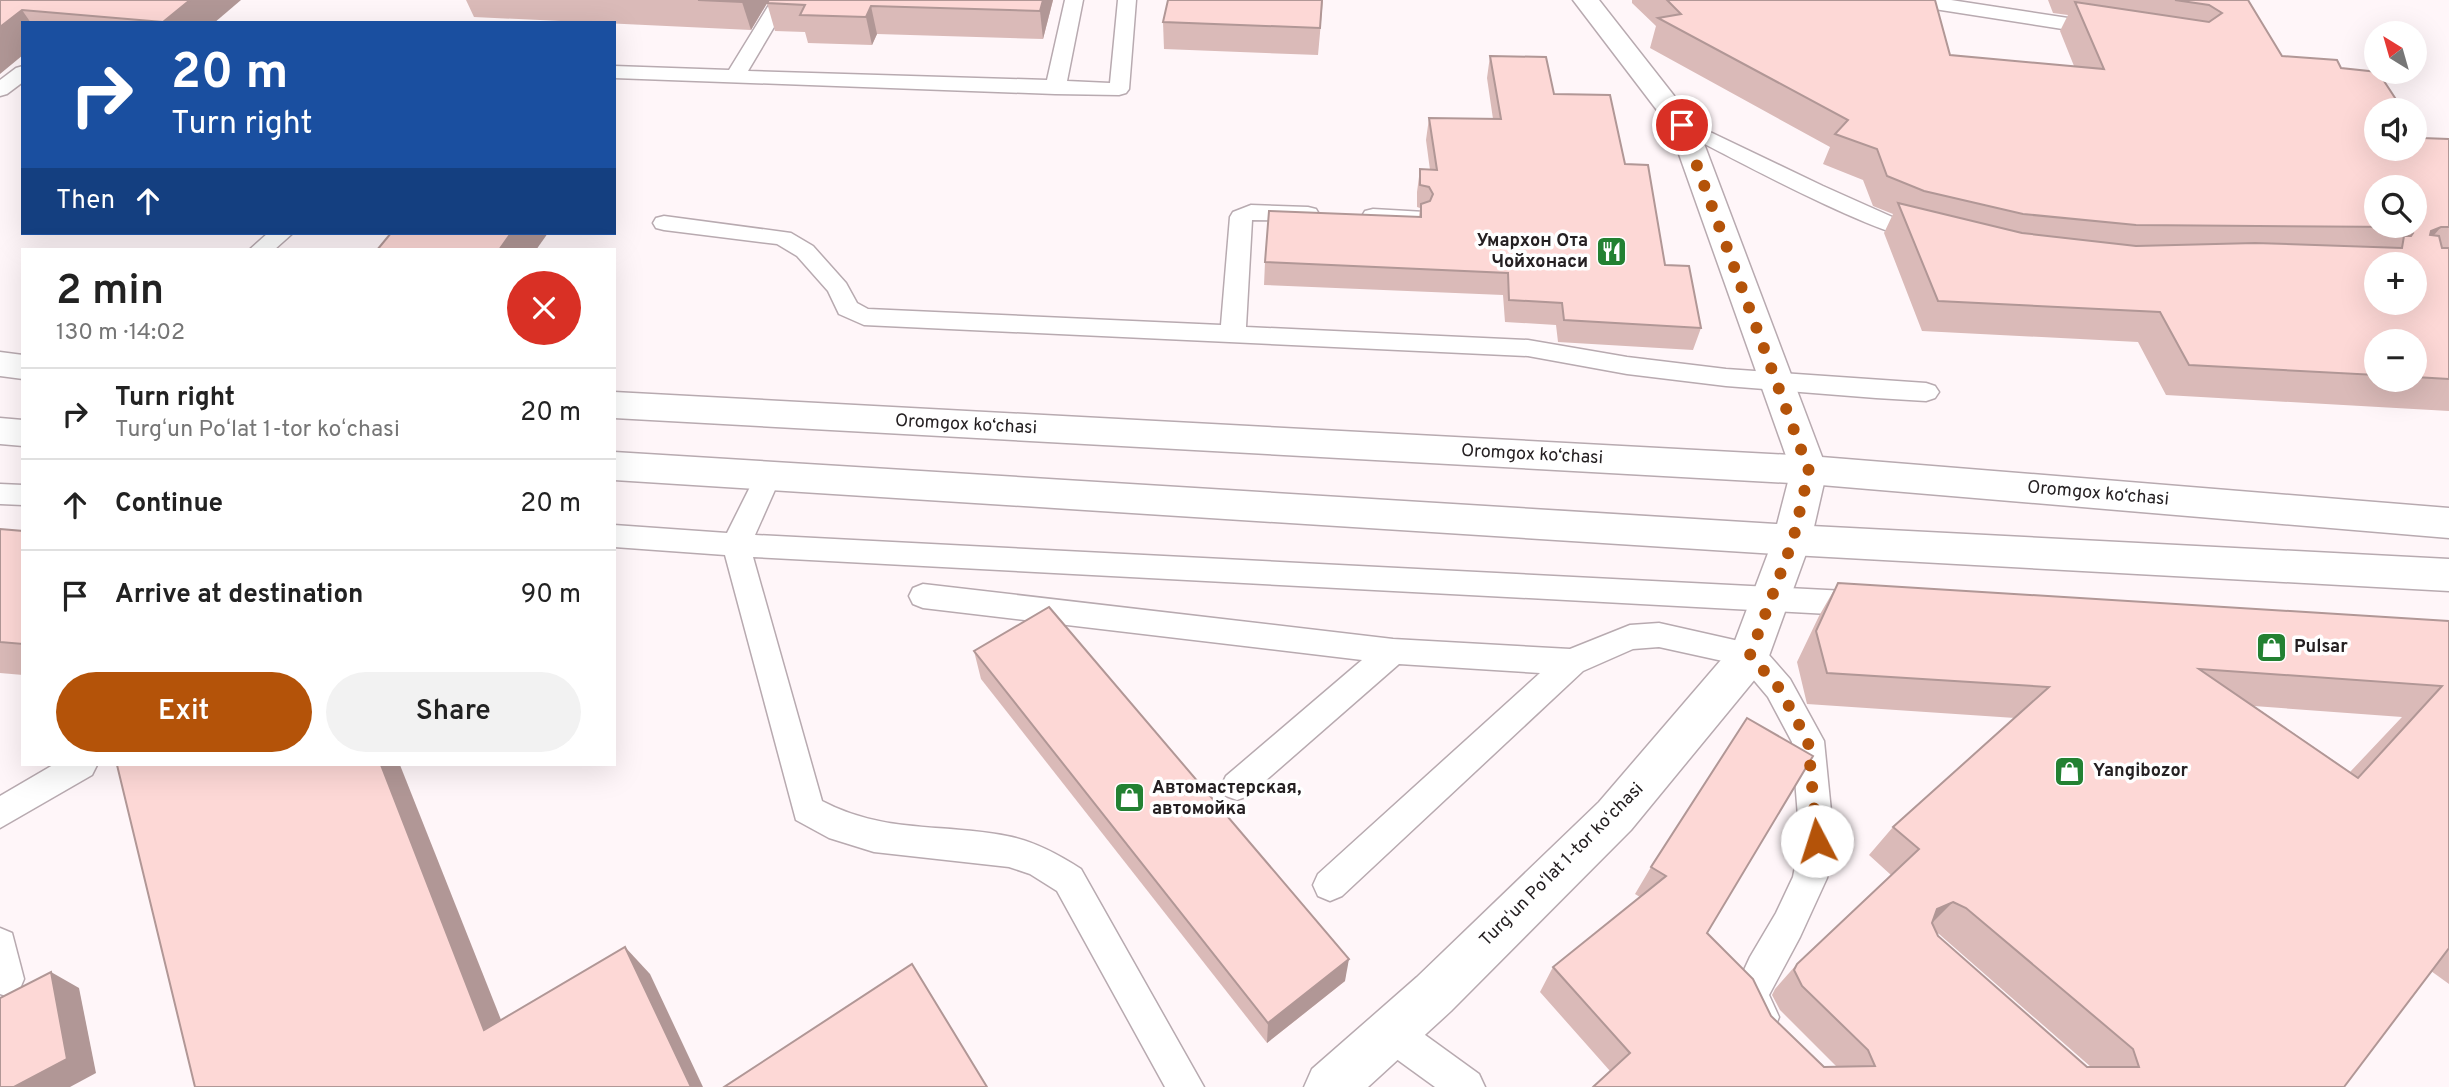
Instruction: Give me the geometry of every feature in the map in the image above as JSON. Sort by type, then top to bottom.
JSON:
[{"type":"main road","points":[[1586,0],[1682,125],[1809,471]]},
{"type":"main road","points":[[0,365],[21,367]]},
{"type":"main road","name":"Oromgox ko‘chasi","points":[[616,405],[1809,471],[2449,523]]},
{"type":"main road","points":[[0,431],[21,433]]},
{"type":"main road","points":[[616,466],[1793,540],[2449,575]]},
{"type":"main road","name":"Turgʻun Poʻlat 1-tor koʻchasi","points":[[1330,1087],[1434,994],[1615,816],[1750,655],[1793,540],[1809,471]]},
{"type":"lane","points":[[735,76],[781,0]]},
{"type":"lane","points":[[1055,88],[1074,0]]},
{"type":"lane","points":[[616,72],[1119,89],[1127,0]]},
{"type":"lane","points":[[1914,0],[2122,32]]},
{"type":"lane","points":[[0,90],[21,74]]},
{"type":"lane","points":[[1682,125],[1901,229],[1940,238]]},
{"type":"lane","points":[[1233,334],[1241,217],[1251,212],[1417,217]]},
{"type":"lane","points":[[664,223],[783,238],[805,251],[838,288],[846,308],[864,317],[1528,348],[1576,358],[1777,384],[1926,392]]},
{"type":"lane","points":[[263,248],[279,235]]},
{"type":"lane","points":[[769,474],[737,545],[808,810],[825,822],[868,838],[1011,850],[1056,869],[1069,880],[1185,1087]]},
{"type":"lane","points":[[0,494],[21,495]]},
{"type":"lane","points":[[616,536],[737,545],[1895,606]]},
{"type":"lane","points":[[923,596],[1393,651],[1572,662]]},
{"type":"lane","points":[[1330,885],[1572,662],[1630,636],[1659,635],[1750,655],[1779,688],[1808,741],[1817,841],[1810,878],[1788,925],[1762,969],[1751,996],[1765,1025],[1783,1043]]},
{"type":"lane","points":[[1237,786],[1393,651]]},
{"type":"lane","points":[[0,813],[79,766]]},
{"type":"lane","points":[[0,945],[6,979]]},
{"type":"lane","points":[[1390,1032],[1466,1087]]},
{"type":"building","points":[[0,0],[190,0],[164,21],[22,10],[0,27]]},
{"type":"building","points":[[698,0],[744,0],[742,2]]},
{"type":"building","points":[[769,0],[1043,0],[1040,11],[871,6],[866,17],[800,15],[805,5],[767,3]]},
{"type":"building","points":[[1168,0],[1322,0],[1320,28],[1163,22]]},
{"type":"building","points":[[1667,0],[1935,0],[1950,55],[2104,69],[2075,2],[2209,22],[2222,13],[2209,5],[2175,0],[2248,0],[2282,56],[2337,60],[2341,68],[2364,70],[2364,84],[2386,84],[2395,98],[2364,98],[2364,161],[2427,161],[2427,138],[2449,139],[2449,227],[2431,231],[2430,235],[2439,236],[2442,248],[2449,248],[2449,379],[2427,378],[2427,329],[2364,329],[2364,374],[2189,365],[2160,312],[1938,301],[1898,203],[2022,233],[2136,246],[2255,243],[2402,248],[2404,238],[2427,238],[2427,175],[2364,175],[2364,227],[2136,225],[2023,214],[1924,191],[1887,176],[1877,149],[1835,134],[1848,120],[1658,18],[1681,14]]},
{"type":"building","points":[[1490,56],[1546,57],[1554,94],[1610,95],[1625,164],[1648,165],[1665,265],[1689,266],[1701,328],[1564,320],[1562,303],[1509,300],[1508,273],[1265,262],[1269,211],[1421,217],[1421,204],[1430,201],[1433,194],[1429,187],[1420,185],[1420,169],[1437,170],[1429,118],[1501,119]]},
{"type":"building","points":[[389,235],[510,235],[500,248],[379,248]]},
{"type":"building","points":[[0,529],[21,531],[21,644],[0,642]]},
{"type":"building","name":"Yangibozor","points":[[1838,583],[2449,621],[2449,948],[2344,1087],[1593,1087],[1630,1053],[1553,967],[1666,876],[1651,867],[1747,718],[1813,756],[1707,933],[1753,979],[1771,1016],[1824,1067],[1875,1066],[1868,1050],[1802,986],[1794,970],[1797,964],[1919,849],[1893,827],[2049,687],[1827,673],[1816,631]],"holes":[[[2199,669],[2442,686],[2358,778]],[[1953,902],[1966,908],[2133,1049],[2139,1067],[2087,1067],[1938,936],[1932,923],[1937,909]]]},
{"type":"building","points":[[1049,607],[1349,959],[1268,1023],[974,651]]},
{"type":"building","points":[[117,766],[381,766],[484,1030],[625,947],[691,1087],[195,1087]]},
{"type":"building","points":[[912,964],[987,1087],[724,1087]]},
{"type":"building","points":[[51,972],[67,1059],[14,1087],[0,1087],[0,998]]},
{"type":"place","name":"Умархон Ота Чойхонаси","points":[[1611,251]]},
{"type":"place","name":"Pulsar","points":[[2271,647]]},
{"type":"place","name":"Yangibozor","points":[[2070,771]]},
{"type":"place","name":"Автомастерская, автомойка","points":[[1129,798]]},
{"type":"route","points":[[1682,125],[1809,471],[1793,540],[1750,655],[1779,688],[1808,741],[1817,841]]}]
